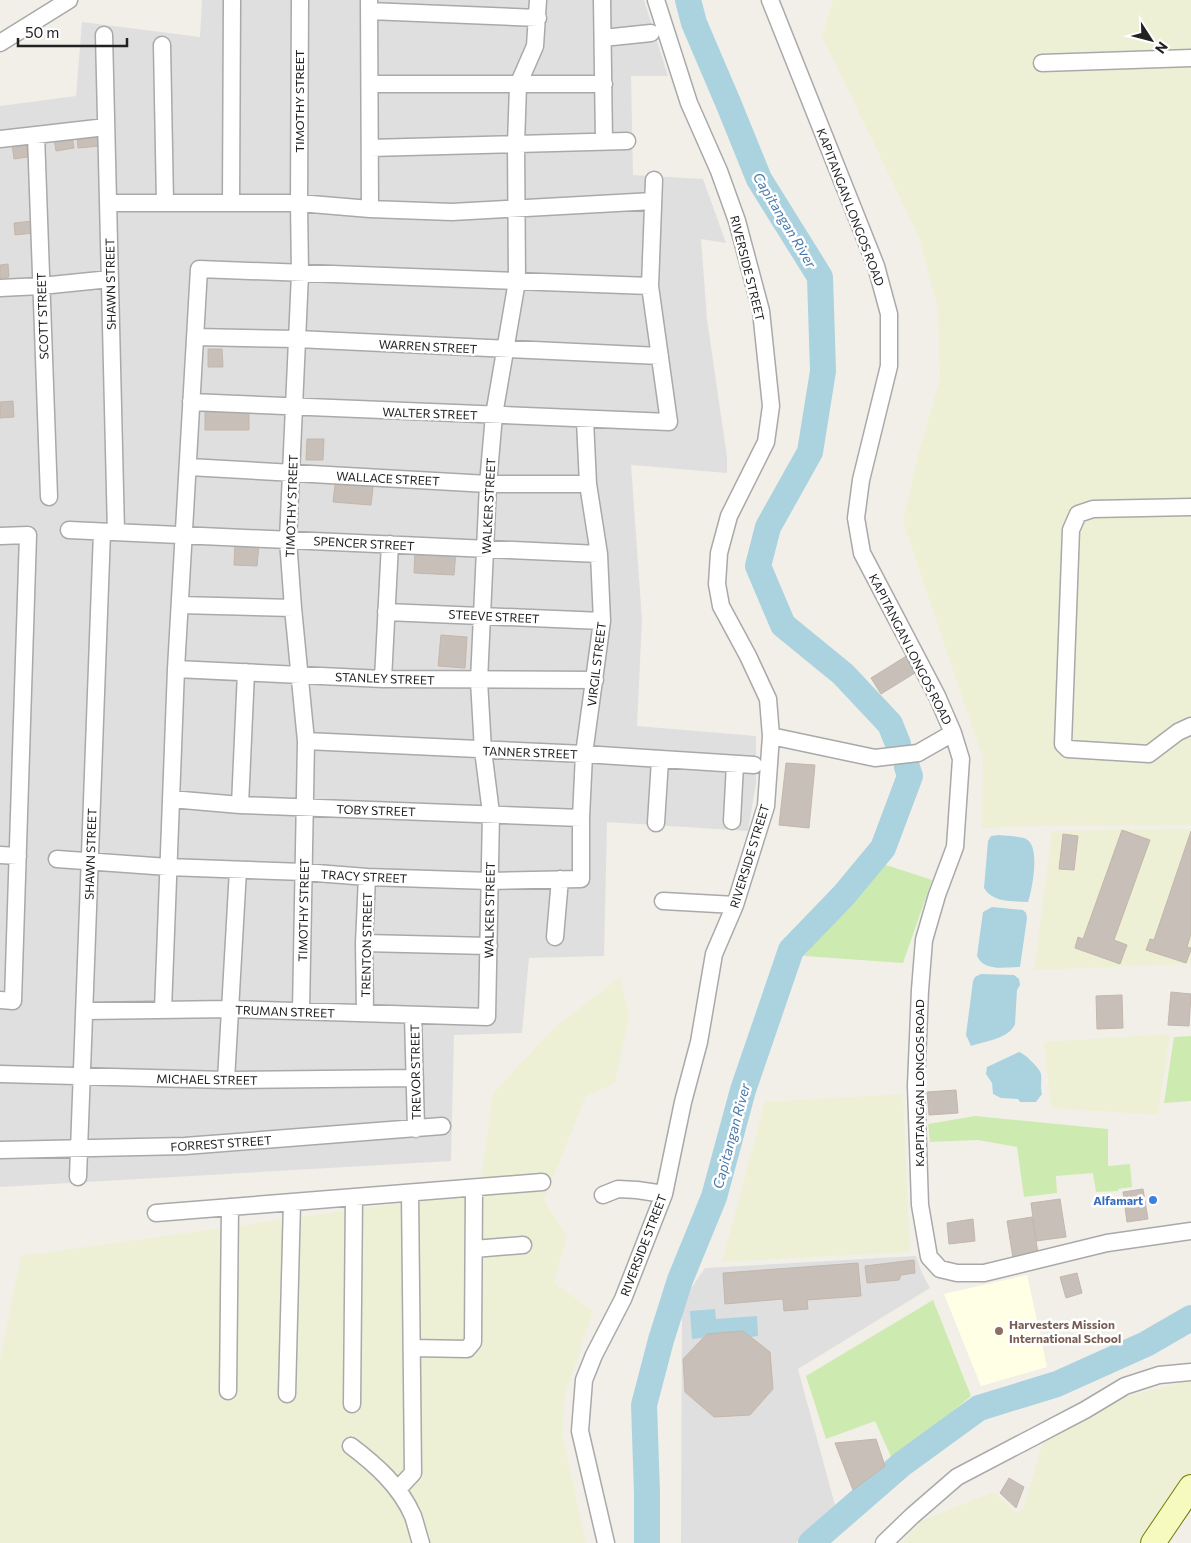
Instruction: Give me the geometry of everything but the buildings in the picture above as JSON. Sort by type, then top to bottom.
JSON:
[{"type":"street","points":[[0,43],[69,0]]},
{"type":"street","points":[[231,203],[232,0]]},
{"type":"street","name":"TIMOTHY STREET","points":[[300,0],[300,274],[288,540],[292,608],[306,741],[301,1011]]},
{"type":"street","name":"WALKER STREET","points":[[487,1017],[491,813],[483,750],[478,681],[488,484],[494,415],[517,281],[516,144],[518,85],[535,46],[538,0]]},
{"type":"street","points":[[602,0],[604,142]]},
{"type":"street","name":"RIVERSIDE STREET","points":[[606,1543],[580,1432],[584,1380],[594,1355],[623,1299],[664,1194],[683,1102],[699,1042],[714,954],[735,905],[766,806],[771,736],[768,699],[722,606],[717,584],[719,553],[729,516],[766,442],[771,406],[761,311],[737,221],[719,171],[689,103],[656,0]]},
{"type":"street","name":"KAPITANGAN LONGOS ROAD","points":[[770,0],[876,266],[889,314],[889,366],[861,480],[856,518],[862,552],[936,696],[953,733],[961,759],[955,847],[937,895],[924,940],[920,990],[916,1086],[920,1205],[929,1258],[940,1269],[957,1273],[984,1273],[1107,1243],[1191,1231]]},
{"type":"street","points":[[370,209],[369,5],[538,18]]},
{"type":"street","points":[[602,38],[651,33]]},
{"type":"street","name":"SHAWN STREET","points":[[78,1177],[90,862],[109,532],[110,279],[104,35]]},
{"type":"street","points":[[162,45],[166,203]]},
{"type":"street","points":[[1042,63],[1191,58]]},
{"type":"street","points":[[370,84],[604,84]]},
{"type":"street","points":[[0,139],[106,127]]},
{"type":"street","name":"SCOTT STREET","points":[[36,135],[48,496]]},
{"type":"street","points":[[370,148],[627,141]]},
{"type":"street","points":[[654,180],[650,286],[660,356]]},
{"type":"street","points":[[108,203],[299,203],[370,209],[452,212],[653,201]]},
{"type":"street","points":[[163,1010],[176,669],[199,269],[650,286]]},
{"type":"street","points":[[0,288],[110,279]]},
{"type":"street","name":"WARREN STREET","points":[[196,337],[297,339],[660,356]]},
{"type":"street","name":"WALTER STREET","points":[[191,402],[585,420],[669,422],[660,356]]},
{"type":"street","name":"VIRGIL STREET","points":[[581,879],[584,754],[602,622],[598,554],[588,484],[585,420]]},
{"type":"street","name":"WALLACE STREET","points":[[188,467],[488,484],[588,484]]},
{"type":"street","points":[[1191,507],[1093,509],[1078,514],[1071,530],[1063,744],[1068,749],[1149,754],[1178,732],[1191,726]]},
{"type":"street","name":"SPENCER STREET","points":[[69,530],[598,554]]},
{"type":"street","points":[[0,536],[28,535],[13,1001],[0,1000]]},
{"type":"street","points":[[383,679],[390,544]]},
{"type":"street","points":[[180,605],[292,608]]},
{"type":"street","name":"STEEVE STREET","points":[[386,612],[602,622]]},
{"type":"street","name":"STANLEY STREET","points":[[176,669],[383,679],[478,681],[595,680]]},
{"type":"street","points":[[240,805],[246,672]]},
{"type":"street","points":[[771,736],[875,758],[918,753],[953,733]]},
{"type":"street","name":"TANNER STREET","points":[[306,741],[584,754],[754,765]]},
{"type":"street","points":[[656,822],[660,760]]},
{"type":"street","points":[[732,821],[735,764]]},
{"type":"street","name":"TOBY STREET","points":[[171,800],[306,808],[491,813],[581,818]]},
{"type":"street","points":[[0,855],[18,856]]},
{"type":"street","name":"TRACY STREET","points":[[57,859],[168,867],[304,872],[367,877],[490,881],[581,879]]},
{"type":"street","points":[[226,1080],[238,870]]},
{"type":"street","name":"TRENTON STREET","points":[[365,1013],[364,943],[367,877]]},
{"type":"street","points":[[555,937],[560,879]]},
{"type":"street","points":[[663,901],[735,905]]},
{"type":"street","points":[[364,943],[489,946]]},
{"type":"street","name":"TRUMAN STREET","points":[[84,1011],[301,1011],[487,1017]]},
{"type":"street","name":"TREVOR STREET","points":[[413,1015],[416,1128]]},
{"type":"street","name":"MICHAEL STREET","points":[[0,1074],[226,1080],[415,1078]]},
{"type":"street","name":"FORREST STREET","points":[[0,1150],[185,1146],[442,1126]]},
{"type":"street","points":[[156,1213],[542,1182]]},
{"type":"street","points":[[412,1348],[467,1349],[473,1342],[474,1188]]},
{"type":"street","points":[[603,1195],[618,1189],[664,1194]]},
{"type":"street","points":[[398,1490],[413,1473],[410,1193]]},
{"type":"street","points":[[352,1404],[354,1197]]},
{"type":"street","points":[[287,1394],[292,1202]]},
{"type":"street","points":[[228,1391],[230,1207]]},
{"type":"street","points":[[474,1249],[523,1245]]},
{"type":"street","points":[[884,1543],[912,1516],[957,1478],[1085,1410],[1125,1386],[1159,1375],[1191,1372]]},
{"type":"street","points":[[351,1446],[374,1464],[398,1490],[412,1516],[420,1543]]},
{"type":"street","points":[[1153,1543],[1191,1487]]},
{"type":"shaded area","points":[[202,0],[644,0],[668,76],[631,76],[633,175],[703,179],[726,243],[701,239],[707,319],[727,457],[727,473],[631,465],[642,620],[637,726],[756,736],[756,783],[748,831],[607,822],[604,956],[529,958],[522,1033],[454,1035],[451,1161],[0,1187],[0,106],[76,96],[82,22],[200,37]]},
{"type":"shaded area","points":[[833,0],[1191,0],[1191,825],[982,828],[983,759],[903,522],[918,456],[940,379],[938,309],[919,237],[822,36]]},
{"type":"shaded area","points":[[1191,829],[1191,964],[1034,970],[1052,831]]},
{"type":"shaded area","points":[[620,977],[629,1017],[615,1083],[586,1096],[544,1200],[567,1236],[554,1283],[593,1311],[564,1398],[563,1438],[586,1543],[0,1543],[0,1359],[21,1256],[479,1192],[493,1093],[554,1028]]},
{"type":"shaded area","points":[[1170,1034],[1158,1115],[1051,1108],[1044,1042]]},
{"type":"shaded area","points":[[903,1094],[910,1252],[722,1262],[765,1102]]},
{"type":"shaded area","points":[[916,1256],[930,1288],[798,1369],[835,1505],[796,1543],[681,1543],[682,1302],[705,1268]]},
{"type":"shaded area","name":"Harvesters Mission International School","points":[[1027,1275],[1047,1367],[981,1386],[944,1294]]},
{"type":"shaded area","points":[[1191,1382],[1191,1476],[1144,1543],[901,1543],[922,1520],[994,1492],[1016,1513],[1023,1509],[1043,1443],[1127,1396]]},
{"type":"green space","points":[[880,863],[932,880],[903,963],[804,956]]},
{"type":"green space","points":[[1191,1036],[1191,1101],[1164,1103],[1174,1037]]},
{"type":"green space","points":[[975,1116],[1108,1129],[1108,1166],[1130,1164],[1132,1187],[1118,1189],[1118,1191],[1096,1192],[1093,1173],[1056,1176],[1057,1193],[1024,1197],[1017,1147],[978,1140],[930,1142],[928,1124]]},
{"type":"green space","points":[[933,1300],[971,1396],[893,1461],[875,1421],[826,1439],[806,1376]]},
{"type":"water","points":[[991,836],[1023,838],[1031,843],[1034,869],[1028,902],[998,899],[984,888],[988,841]]},
{"type":"water","points":[[992,907],[1023,910],[1026,913],[1027,918],[1020,967],[990,967],[980,961],[977,956],[983,912]]},
{"type":"water","points":[[981,974],[1014,975],[1019,979],[1020,985],[1017,990],[1015,1024],[1008,1033],[1002,1036],[971,1046],[966,1035],[973,981],[975,977]]},
{"type":"water","points":[[1019,1052],[1032,1061],[1041,1074],[1042,1094],[1036,1102],[1020,1102],[1018,1099],[1001,1098],[993,1094],[992,1083],[986,1074],[987,1067]]},
{"type":"water","points":[[715,1309],[716,1319],[757,1316],[758,1336],[751,1337],[743,1331],[707,1334],[702,1338],[692,1339],[690,1311]]},
{"type":"waterway","name":"Capitangan River","points":[[688,0],[694,23],[759,179],[820,277],[823,371],[810,452],[768,527],[758,566],[783,625],[843,674],[890,724],[898,744]]},
{"type":"waterway","name":"Capitangan River","points":[[647,1543],[644,1405],[661,1340],[680,1280],[714,1197],[743,1090],[791,950],[844,895],[883,848],[910,776],[907,767]]},
{"type":"waterway","name":"Capitangan River","points":[[811,1543],[902,1464],[979,1408],[1057,1384],[1146,1344],[1191,1318]]},
{"type":"place","name":"Alfamart","points":[[1153,1200]]},
{"type":"place","name":"Harvesters Mission International School","points":[[999,1331]]}]
